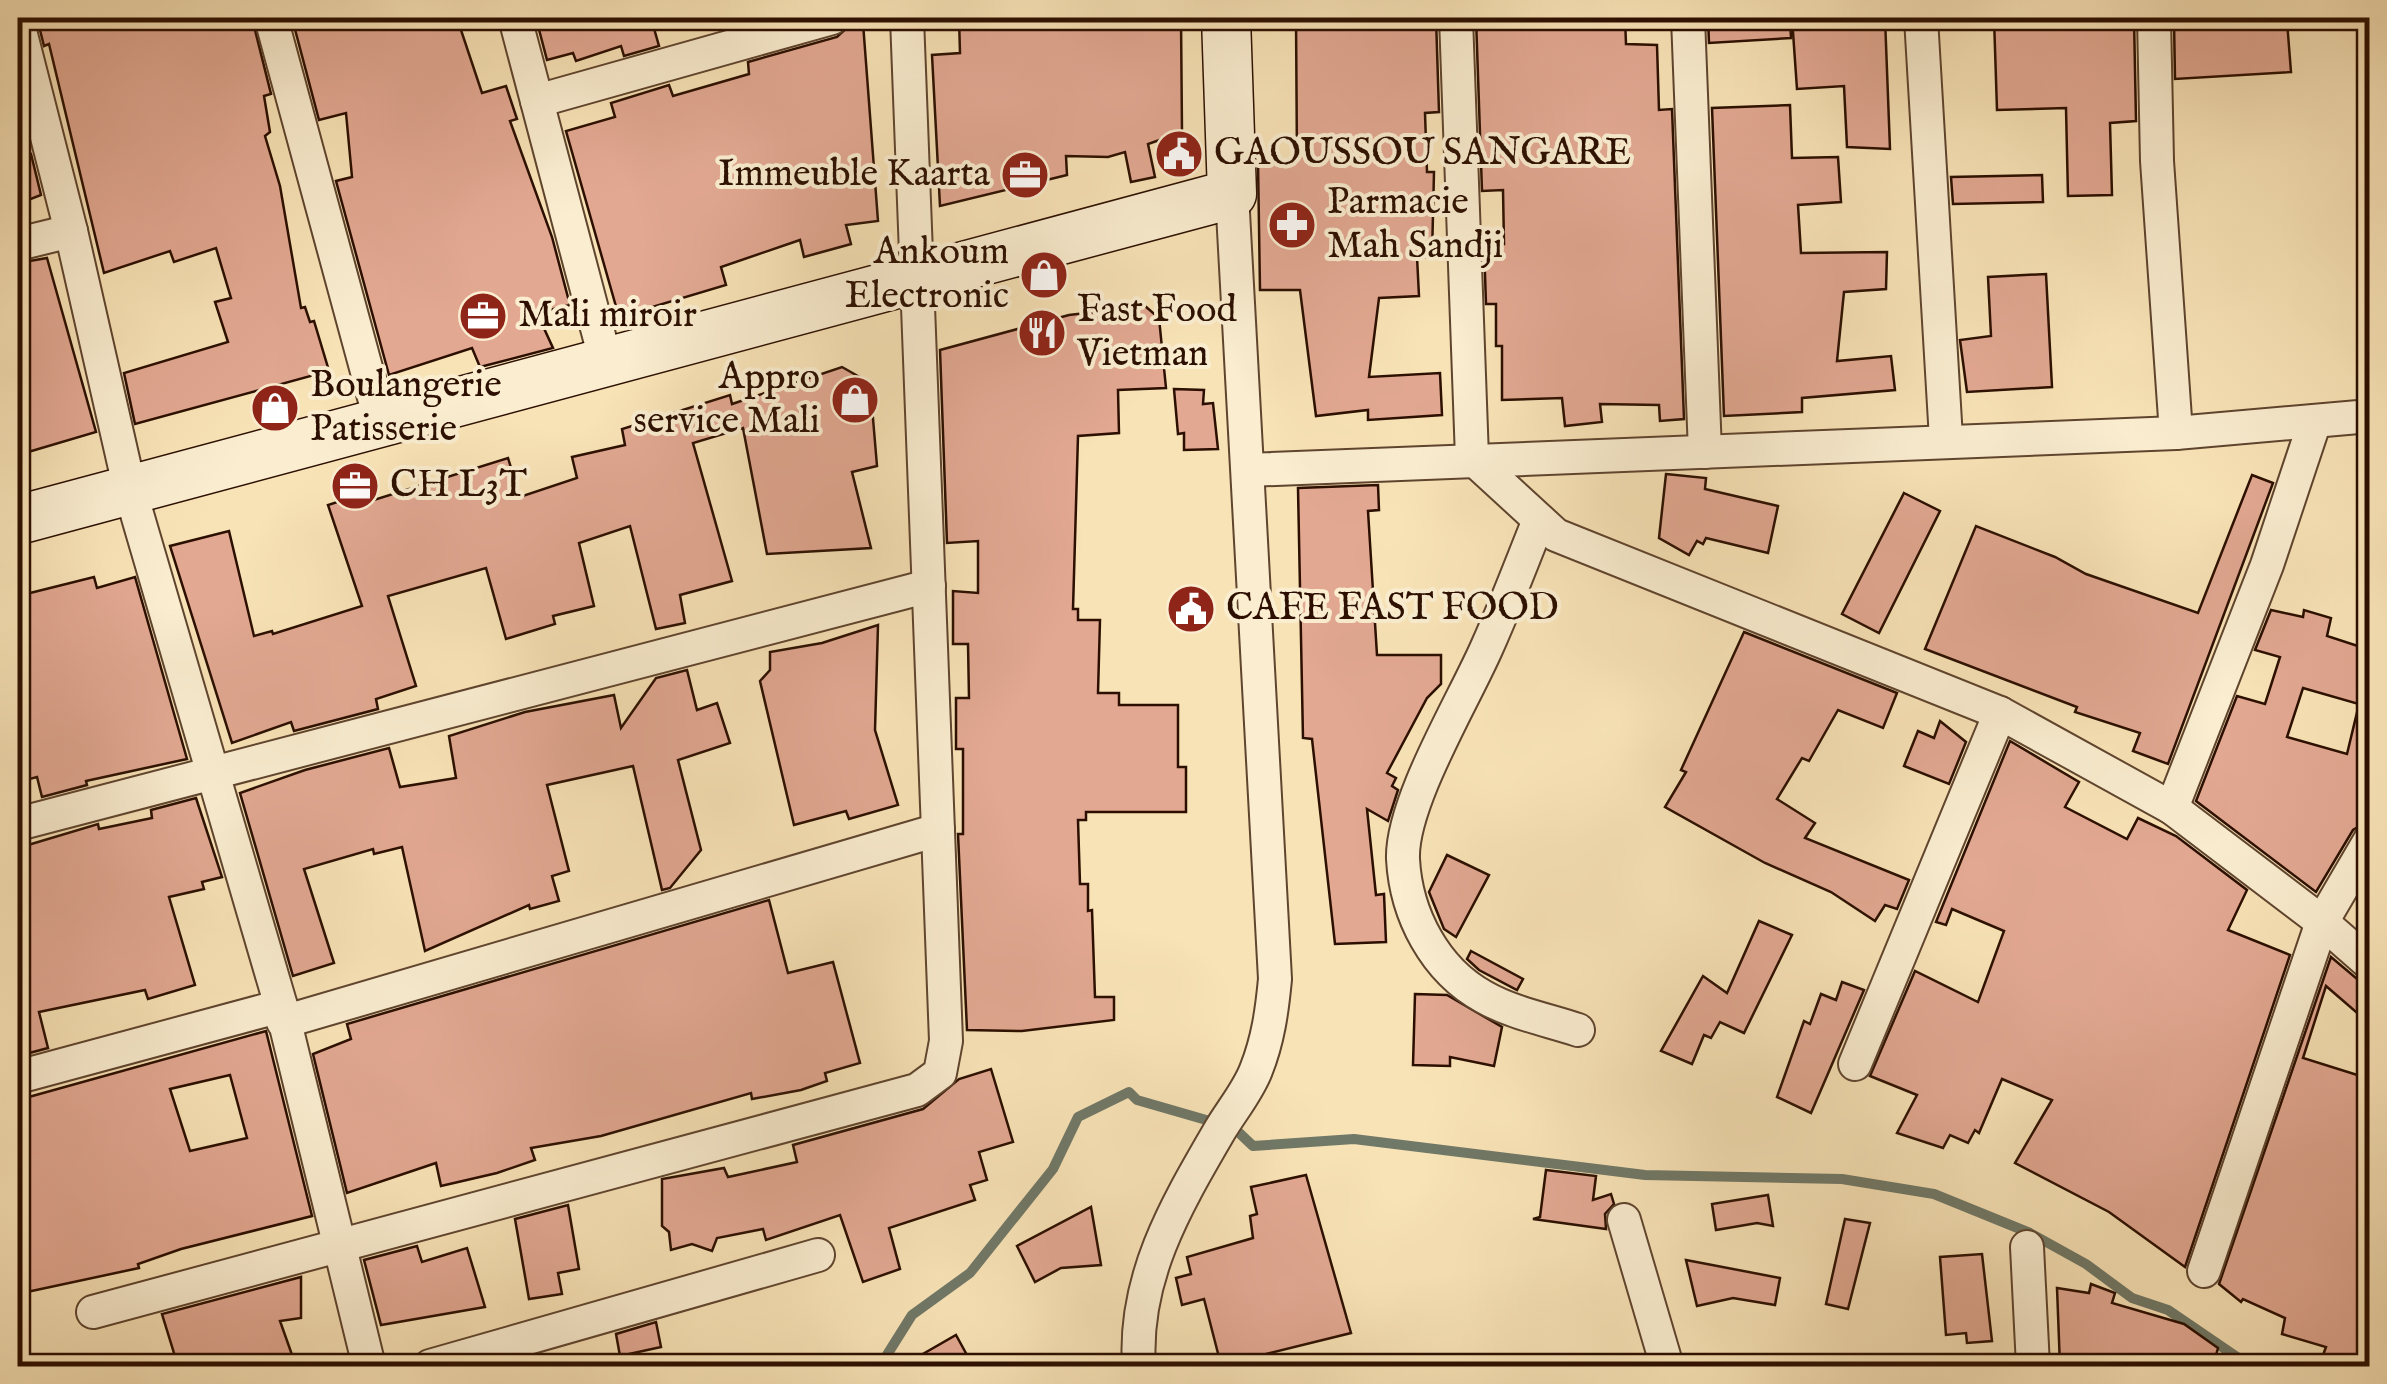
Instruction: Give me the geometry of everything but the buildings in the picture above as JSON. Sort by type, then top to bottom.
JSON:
[{"type":"main road","points":[[18,520],[1232,194],[1226,18]]},
{"type":"street","points":[[271,18],[381,422]]},
{"type":"street","points":[[515,18],[606,362]]},
{"type":"street","points":[[537,101],[832,18]]},
{"type":"street","points":[[93,1312],[341,1242],[917,1090],[940,1073],[946,1041],[908,18]]},
{"type":"street","points":[[1456,18],[1472,458],[1556,535],[2000,713],[2172,808],[2322,922],[2370,964]]},
{"type":"street","points":[[1688,18],[1705,452]]},
{"type":"street","points":[[1921,18],[1946,439]]},
{"type":"street","points":[[2154,18],[2157,160],[2176,433]]},
{"type":"street","points":[[18,23],[71,231],[130,490],[282,1014],[369,1366]]},
{"type":"street","points":[[1139,1366],[1137,1338],[1145,1280],[1176,1207],[1255,1073],[1270,1029],[1275,979],[1232,194]]},
{"type":"street","points":[[18,244],[71,231]]},
{"type":"street","points":[[1248,470],[1946,439],[2176,433],[2370,416]]},
{"type":"street","points":[[2172,808],[2266,566],[2314,421]]},
{"type":"street","points":[[1539,520],[1488,646],[1415,802],[1402,856],[1412,910],[1432,952],[1458,979],[1486,998],[1578,1030]]},
{"type":"street","points":[[18,824],[929,586]]},
{"type":"street","points":[[1855,1064],[2000,713]]},
{"type":"street","points":[[18,1078],[282,1014],[938,830]]},
{"type":"street","points":[[2204,1271],[2322,922],[2370,840]]},
{"type":"street","points":[[1624,1220],[1667,1366]]},
{"type":"street","points":[[2027,1247],[2032,1366]]},
{"type":"street","points":[[430,1366],[818,1256]]},
{"type":"waterway","points":[[880,1366],[912,1315],[970,1273],[1053,1169],[1078,1117],[1129,1092],[1137,1100],[1234,1128],[1253,1146],[1354,1139],[1645,1175],[1842,1179],[1934,1194],[2030,1233],[2086,1264],[2132,1298],[2168,1310],[2250,1366]]},
{"type":"place","name":"GAOUSSOU SANGARE","points":[[1179,154]]},
{"type":"place","name":"Immeuble Kaarta","points":[[1025,175]]},
{"type":"place","name":"Parmacie Mah Sandji","points":[[1292,225]]},
{"type":"place","name":"Ankoum Electronic","points":[[1044,275]]},
{"type":"place","name":"Mali miroir","points":[[483,316]]},
{"type":"place","name":"Fast Food Vietman","points":[[1042,333]]},
{"type":"place","name":"Appro service Mali","points":[[855,400]]},
{"type":"place","name":"Boulangerie Patisserie","points":[[275,408]]},
{"type":"place","name":"CH L3T","points":[[355,486]]},
{"type":"place","name":"CAFE FAST FOOD","points":[[1191,609]]}]
